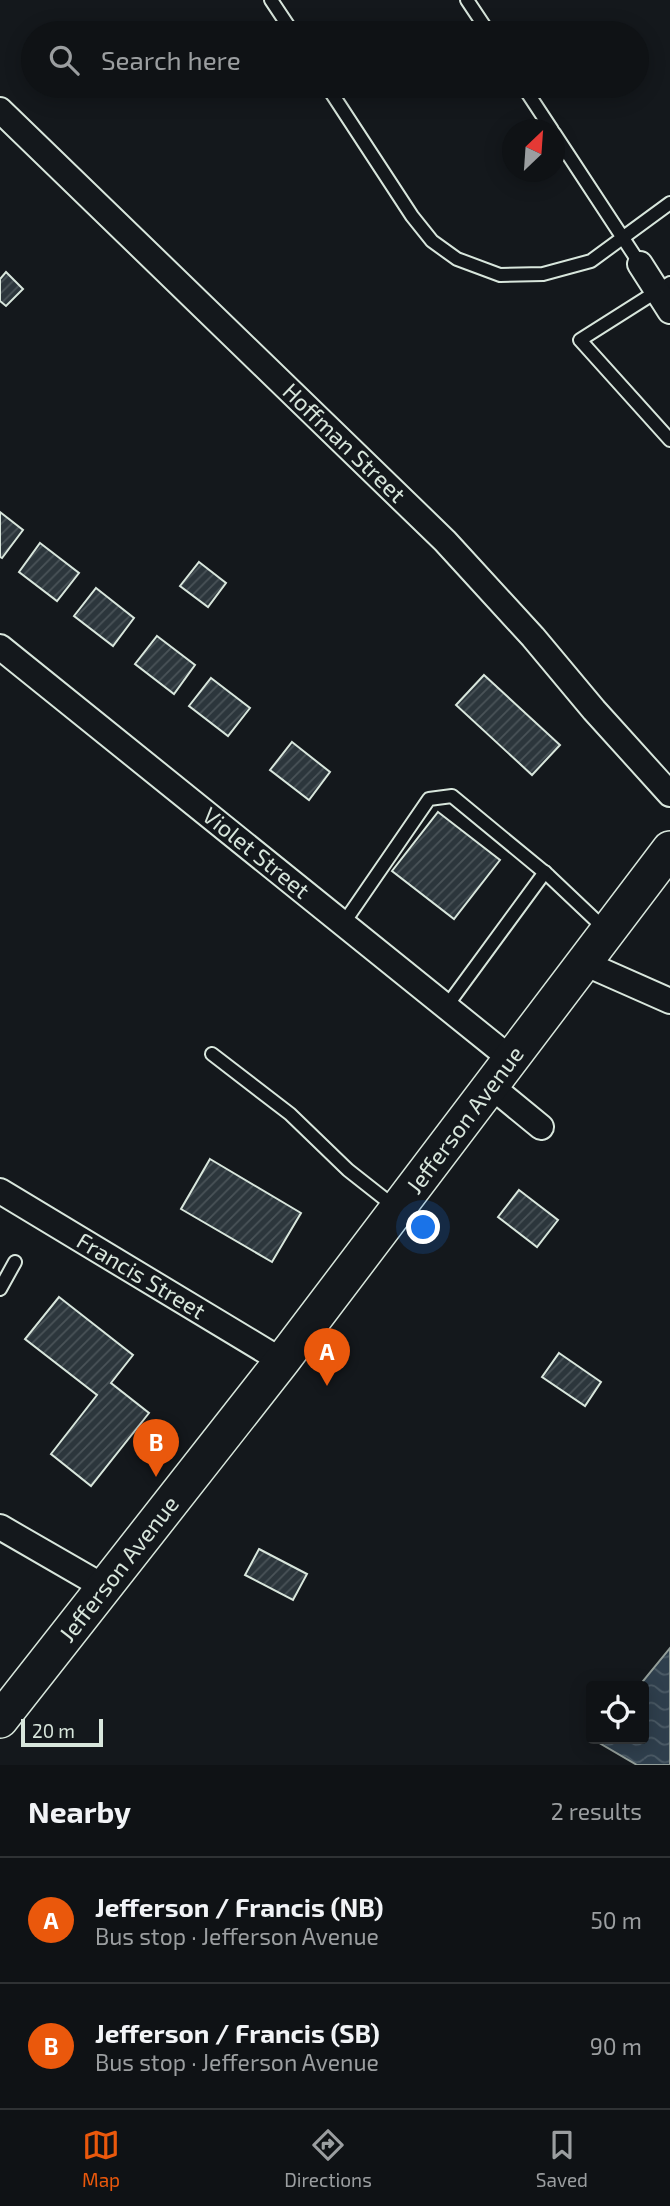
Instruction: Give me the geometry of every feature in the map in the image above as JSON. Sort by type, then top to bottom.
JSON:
[{"type":"main road","name":"Jefferson Avenue","points":[[0,1720],[282,1361],[670,849]]},
{"type":"street","name":"Hoffman Street","points":[[0,110],[445,541],[670,794]]},
{"type":"street","points":[[640,264],[666,295]]},
{"type":"street","name":"Violet Street","points":[[0,647],[446,1007],[501,1073],[541,1127]]},
{"type":"street","points":[[583,963],[670,1001]]},
{"type":"street","name":"Francis Street","points":[[0,1191],[282,1361]]},
{"type":"street","points":[[0,1527],[104,1587]]},
{"type":"lane","points":[[271,0],[285,21]]},
{"type":"lane","points":[[467,0],[481,21]]},
{"type":"lane","points":[[335,98],[432,242],[457,259],[500,275],[543,274],[591,261],[670,204]]},
{"type":"lane","points":[[531,98],[545,119]]},
{"type":"lane","points":[[565,149],[640,264]]},
{"type":"lane","points":[[666,295],[580,340],[670,440]]},
{"type":"lane","points":[[343,923],[429,799],[452,796],[545,872],[608,931]]},
{"type":"lane","points":[[446,1007],[545,872]]},
{"type":"lane","points":[[212,1054],[290,1114],[348,1170],[398,1209]]},
{"type":"lane","points":[[0,1289],[15,1262]]},
{"type":"water","points":[[670,1648],[670,1765],[637,1765],[601,1744],[649,1744],[649,1681],[643,1681]]},
{"type":"building","points":[[6,272],[23,289],[6,306],[0,301],[0,279]]},
{"type":"building","points":[[0,512],[23,530],[2,558],[0,557]]},
{"type":"building","points":[[40,543],[79,573],[57,601],[19,572]]},
{"type":"building","points":[[199,562],[226,583],[208,607],[180,586]]},
{"type":"building","points":[[96,588],[134,618],[113,646],[74,616]]},
{"type":"building","points":[[157,636],[195,665],[174,694],[135,664]]},
{"type":"building","points":[[484,675],[560,745],[532,775],[456,705]]},
{"type":"building","points":[[211,678],[250,708],[228,736],[189,706]]},
{"type":"building","points":[[292,742],[330,772],[309,800],[270,770]]},
{"type":"building","points":[[438,812],[500,860],[454,919],[392,871]]},
{"type":"building","points":[[210,1159],[301,1213],[272,1262],[181,1209]]},
{"type":"building","points":[[519,1190],[558,1220],[537,1247],[498,1217]]},
{"type":"building","points":[[59,1297],[133,1355],[111,1383],[149,1413],[91,1486],[51,1454],[97,1395],[25,1339]]},
{"type":"building","points":[[559,1353],[601,1382],[585,1406],[542,1377]]},
{"type":"building","points":[[259,1549],[307,1574],[293,1600],[245,1575]]},
{"type":"place","name":"Jefferson / Francis (NB)","points":[[327,1386]]},
{"type":"place","name":"Jefferson / Francis (SB)","points":[[156,1477]]}]
